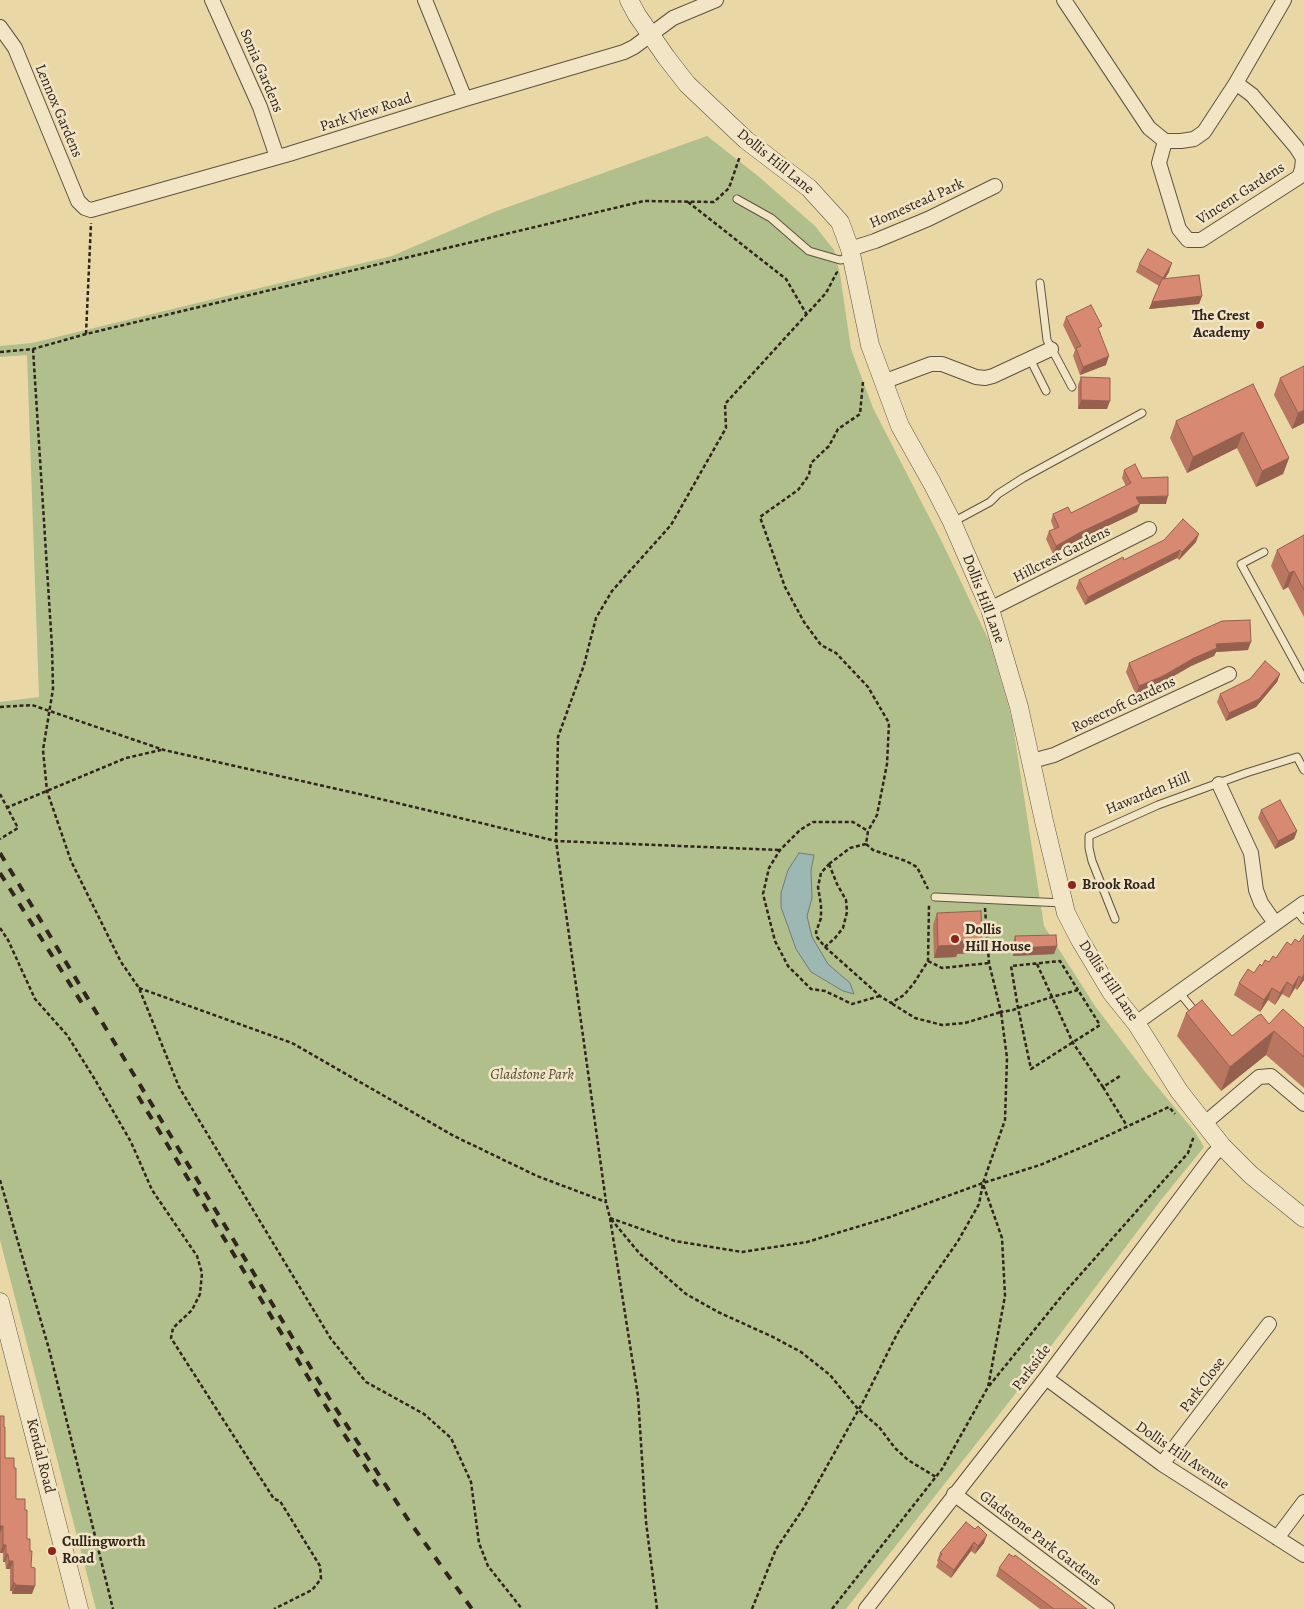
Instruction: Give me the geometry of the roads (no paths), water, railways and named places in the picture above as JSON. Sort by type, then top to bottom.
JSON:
[{"type":"street","name":"Sonia Gardens","points":[[212,0],[260,107],[277,157]]},
{"type":"street","points":[[425,0],[465,99]]},
{"type":"street","name":"Dollis Hill Lane","points":[[628,0],[687,84],[746,140],[810,188],[840,222],[851,253],[870,345],[900,426],[952,522],[990,609],[1019,707],[1066,913],[1102,977],[1136,1023],[1200,1128],[1222,1146],[1251,1175],[1304,1218]]},
{"type":"street","name":"Park View Road","points":[[88,209],[296,152],[624,52],[674,18],[716,0]]},
{"type":"street","points":[[1064,0],[1149,128],[1165,141],[1194,139],[1204,132],[1236,83],[1284,0]]},
{"type":"street","name":"Lennox Gardens","points":[[0,28],[15,48],[78,201],[88,209]]},
{"type":"street","name":"Vincent Gardens","points":[[1165,141],[1159,163],[1179,229],[1188,240],[1201,240],[1299,177],[1303,158],[1296,147],[1252,95],[1236,83]]},
{"type":"street","name":"Homestead Park","points":[[851,253],[996,186]]},
{"type":"street","points":[[883,382],[931,364],[942,364],[976,377],[985,378],[1051,349]]},
{"type":"street","name":"Hillcrest Gardens","points":[[990,609],[1149,529]]},
{"type":"street","name":"Rosecroft Gardens","points":[[1032,761],[1054,755],[1229,674]]},
{"type":"street","points":[[1219,784],[1251,854],[1256,890],[1275,923]]},
{"type":"street","points":[[1136,1023],[1300,906]]},
{"type":"street","points":[[1200,1128],[1259,1077],[1271,1076],[1304,1104]]},
{"type":"street","name":"Parkside","points":[[866,1609],[1046,1378],[1171,1210],[1222,1146]]},
{"type":"street","name":"Kendal Road","points":[[0,1302],[79,1609]]},
{"type":"street","name":"Park Close","points":[[1162,1464],[1270,1324]]},
{"type":"street","name":"Dollis Hill Avenue","points":[[1046,1378],[1162,1464],[1304,1555]]},
{"type":"street","name":"Gladstone Park Gardens","points":[[954,1494],[1106,1609]]},
{"type":"street","points":[[1277,1538],[1304,1502]]},
{"type":"lane","points":[[737,199],[771,218],[808,252],[840,260],[851,253]]},
{"type":"lane","points":[[1040,283],[1047,340],[1072,387]]},
{"type":"lane","points":[[1030,359],[1046,391]]},
{"type":"lane","points":[[952,522],[990,502],[998,494],[1017,482],[1142,413]]},
{"type":"lane","points":[[1264,552],[1241,564],[1304,680]]},
{"type":"lane","name":"Hawarden Hill","points":[[1114,919],[1092,861],[1089,836],[1158,806],[1246,773],[1297,757],[1304,770]]},
{"type":"lane","points":[[935,897],[1064,903]]},
{"type":"lane","points":[[1300,906],[1304,920]]},
{"type":"lane","points":[[1179,992],[1203,1022]]},
{"type":"water","points":[[799,853],[814,855],[811,870],[812,898],[807,916],[812,937],[828,964],[850,983],[854,994],[843,991],[811,972],[796,949],[781,907],[781,893],[788,870]]},
{"type":"railway","points":[[0,853],[329,1398],[407,1518],[472,1609]]},
{"type":"railway","points":[[0,873],[85,1008]]},
{"type":"railway","points":[[138,1096],[323,1402],[378,1486]]},
{"type":"place","name":"The Crest Academy","points":[[1260,325]]},
{"type":"place","name":"Brook Road","points":[[1072,885]]},
{"type":"place","name":"Dollis Hill House","points":[[955,939]]},
{"type":"place","name":"Cullingworth Road","points":[[52,1551]]},
{"type":"park label","name":"Gladstone Park","points":[[532,1075]]}]
